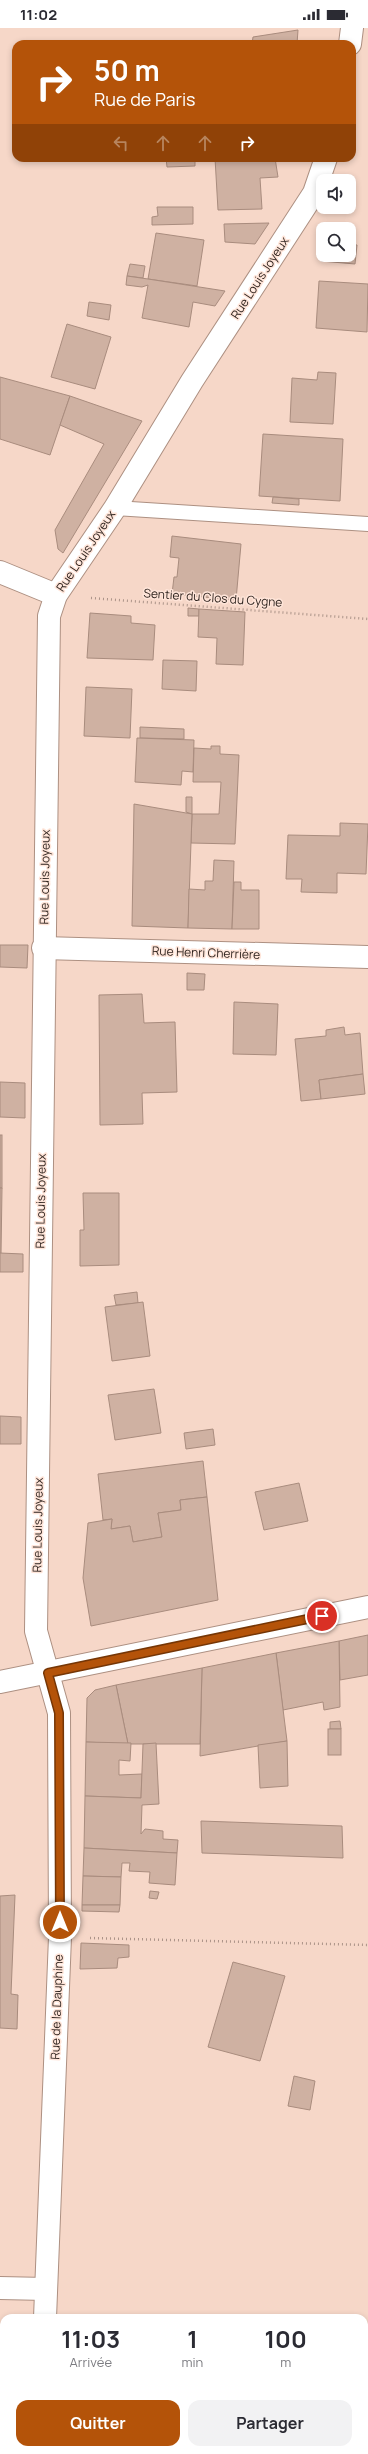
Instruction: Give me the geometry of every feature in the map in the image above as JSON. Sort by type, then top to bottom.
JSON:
[{"type":"street","points":[[350,40],[352,28]]},
{"type":"street","name":"Rue Louis Joyeux","points":[[48,1673],[36,1631],[43,948],[49,616],[56,595],[115,508],[192,381],[310,198],[324,162]]},
{"type":"street","points":[[0,572],[56,595]]},
{"type":"street","name":"Rue Henri Cherrière","points":[[43,948],[368,957]]},
{"type":"street","points":[[0,1682],[368,1606]]},
{"type":"street","name":"Rue de la Dauphine","points":[[45,2314],[60,1937],[59,1713],[48,1673]]},
{"type":"street","points":[[0,2288],[46,2289]]},
{"type":"lane","points":[[115,508],[368,524]]},
{"type":"path","name":"Sentier du Clos du Cygne","points":[[56,595],[368,619]]},
{"type":"path","points":[[60,1937],[368,1945]]},
{"type":"building","points":[[298,30],[297,40],[253,40],[253,37]]},
{"type":"building","points":[[166,162],[195,162],[195,166],[167,167]]},
{"type":"building","points":[[215,162],[276,162],[278,177],[260,178],[262,209],[218,210]]},
{"type":"building","points":[[157,207],[193,207],[193,224],[152,225],[152,217],[158,216]]},
{"type":"building","points":[[269,223],[255,244],[225,242],[224,224]]},
{"type":"building","points":[[156,233],[204,240],[197,286],[148,279]]},
{"type":"building","points":[[332,262],[355,262],[355,264]]},
{"type":"building","points":[[130,264],[145,266],[143,278],[127,276]]},
{"type":"building","points":[[127,276],[225,291],[215,306],[193,302],[189,327],[142,318],[148,285],[142,287],[126,285]]},
{"type":"building","points":[[319,281],[368,284],[367,332],[316,328]]},
{"type":"building","points":[[89,302],[111,305],[109,320],[87,316]]},
{"type":"building","points":[[67,324],[111,337],[95,389],[51,377]]},
{"type":"building","points":[[318,372],[336,373],[333,424],[290,422],[292,378],[317,380]]},
{"type":"building","points":[[0,377],[70,396],[50,455],[0,439]]},
{"type":"building","points":[[70,396],[142,421],[63,553],[58,549],[55,530],[104,444],[60,425]]},
{"type":"building","points":[[263,434],[343,439],[340,501],[259,496]]},
{"type":"building","points":[[273,497],[299,499],[299,505],[272,503]]},
{"type":"building","points":[[172,536],[241,544],[236,600],[172,594],[174,577],[177,577],[179,558],[170,557]]},
{"type":"building","points":[[188,608],[199,609],[199,616],[188,616]]},
{"type":"building","points":[[199,609],[245,612],[243,665],[216,664],[217,638],[198,637]]},
{"type":"building","points":[[90,613],[131,616],[131,623],[155,625],[153,660],[87,658]]},
{"type":"building","points":[[163,660],[197,661],[196,691],[162,689]]},
{"type":"building","points":[[86,687],[132,689],[130,738],[84,736]]},
{"type":"building","points":[[140,727],[184,729],[184,739],[140,738]]},
{"type":"building","points":[[137,738],[194,740],[193,772],[182,771],[181,785],[135,782]]},
{"type":"building","points":[[211,746],[220,746],[220,754],[239,755],[235,844],[191,843],[192,814],[219,814],[221,782],[193,782],[194,748],[211,749]]},
{"type":"building","points":[[186,797],[192,797],[192,814],[186,812]]},
{"type":"building","points":[[134,804],[192,814],[188,928],[132,926]]},
{"type":"building","points":[[340,823],[368,824],[366,874],[337,873],[337,893],[301,892],[302,879],[286,879],[288,835],[340,836]]},
{"type":"building","points":[[214,860],[234,861],[232,929],[188,928],[189,889],[205,890],[205,881],[213,881]]},
{"type":"building","points":[[234,882],[241,882],[241,890],[259,890],[259,929],[232,929]]},
{"type":"building","points":[[0,945],[28,945],[27,968],[0,967]]},
{"type":"building","points":[[187,973],[205,974],[204,990],[187,990]]},
{"type":"building","points":[[142,994],[144,1023],[175,1022],[177,1092],[142,1093],[143,1124],[100,1125],[99,995]]},
{"type":"building","points":[[234,1002],[278,1004],[276,1055],[233,1054]]},
{"type":"building","points":[[344,1027],[345,1035],[360,1033],[363,1074],[319,1080],[321,1099],[301,1101],[295,1039],[326,1036],[326,1030]]},
{"type":"building","points":[[363,1074],[365,1094],[321,1099],[319,1080]]},
{"type":"building","points":[[0,1082],[25,1083],[25,1118],[0,1117]]},
{"type":"building","points":[[0,1135],[2,1135],[2,1188],[0,1188]]},
{"type":"building","points":[[0,1188],[2,1188],[1,1254],[0,1253]]},
{"type":"building","points":[[83,1193],[119,1193],[119,1265],[80,1266],[80,1230],[84,1230]]},
{"type":"building","points":[[0,1253],[23,1254],[23,1272],[0,1272]]},
{"type":"building","points":[[137,1292],[138,1303],[116,1305],[114,1295]]},
{"type":"building","points":[[143,1302],[150,1356],[112,1361],[105,1307]]},
{"type":"building","points":[[154,1389],[161,1433],[115,1440],[108,1395]]},
{"type":"building","points":[[0,1416],[21,1417],[21,1444],[0,1444]]},
{"type":"building","points":[[213,1429],[215,1445],[186,1449],[184,1433]]},
{"type":"building","points":[[203,1461],[207,1497],[180,1500],[181,1510],[158,1513],[162,1537],[133,1542],[130,1526],[111,1529],[112,1519],[103,1520],[98,1474]]},
{"type":"building","points":[[299,1483],[308,1521],[264,1530],[255,1492]]},
{"type":"building","points":[[207,1497],[218,1600],[91,1626],[83,1578],[88,1523],[112,1519],[111,1529],[130,1526],[133,1542],[162,1537],[158,1513],[181,1510],[180,1500]]},
{"type":"building","points":[[368,1635],[368,1675],[340,1680],[339,1641]]},
{"type":"building","points":[[339,1641],[340,1707],[324,1710],[323,1702],[283,1710],[276,1653]]},
{"type":"building","points":[[276,1653],[287,1741],[200,1756],[202,1668]]},
{"type":"building","points":[[202,1668],[200,1744],[128,1744],[116,1685]]},
{"type":"building","points":[[116,1685],[128,1744],[86,1742],[87,1698],[95,1690]]},
{"type":"building","points":[[340,1721],[341,1729],[330,1729],[330,1722]]},
{"type":"building","points":[[328,1729],[341,1729],[341,1755],[328,1755]]},
{"type":"building","points":[[287,1741],[288,1786],[260,1788],[258,1745]]},
{"type":"building","points":[[86,1742],[131,1743],[130,1761],[119,1760],[119,1775],[142,1774],[141,1798],[85,1796]]},
{"type":"building","points":[[156,1743],[159,1804],[142,1805],[141,1834],[145,1829],[163,1831],[163,1839],[178,1840],[177,1853],[84,1848],[85,1796],[141,1798],[143,1744]]},
{"type":"building","points":[[201,1821],[342,1826],[343,1858],[202,1853]]},
{"type":"building","points":[[84,1848],[177,1853],[175,1885],[149,1883],[150,1872],[129,1871],[130,1863],[122,1863],[121,1877],[83,1876]]},
{"type":"building","points":[[83,1876],[121,1877],[120,1905],[82,1905]]},
{"type":"building","points":[[150,1891],[159,1892],[157,1899],[149,1898]]},
{"type":"building","points":[[15,1895],[11,1994],[18,1995],[17,2029],[0,2028],[0,1896]]},
{"type":"building","points":[[82,1905],[120,1905],[119,1912],[82,1911]]},
{"type":"building","points":[[81,1943],[129,1945],[129,1957],[118,1958],[117,1968],[80,1969]]},
{"type":"building","points":[[233,1962],[285,1976],[260,2061],[208,2047]]},
{"type":"building","points":[[294,2076],[315,2081],[310,2110],[288,2106]]},
{"type":"route","points":[[60,1922],[59,1713],[48,1673],[322,1616]]}]
